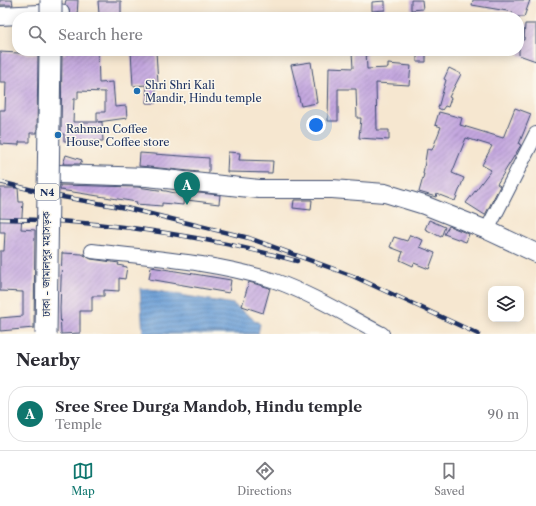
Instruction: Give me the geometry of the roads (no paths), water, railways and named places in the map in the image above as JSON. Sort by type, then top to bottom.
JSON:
[{"type":"highway","name":"ঢাকা - জামালপুর মহাসড়ক","points":[[46,334],[50,56]]},
{"type":"main road","points":[[32,12],[56,9]]},
{"type":"main road","points":[[0,16],[12,14]]},
{"type":"main road","points":[[56,334],[55,220],[58,174],[59,56]]},
{"type":"main road","points":[[58,174],[147,177],[258,189],[332,189],[385,193],[424,205],[487,230],[536,254]]},
{"type":"street","points":[[487,230],[536,134]]},
{"type":"street","points":[[92,251],[154,258],[228,270],[276,282],[382,334]]},
{"type":"water","points":[[140,288],[233,304],[260,324],[258,334],[143,334]]},
{"type":"railway","points":[[0,182],[57,196],[126,208],[249,238],[353,276],[478,334]]},
{"type":"railway","points":[[0,219],[75,222],[150,231],[224,244],[297,261]]},
{"type":"place","name":"Shri Shri Kali Mandir, Hindu temple","points":[[137,91]]},
{"type":"place","name":"Rahman Coffee House, Coffee store","points":[[58,135]]},
{"type":"place","name":"Sree Sree Durga Mandob, Hindu temple","points":[[187,205]]}]
